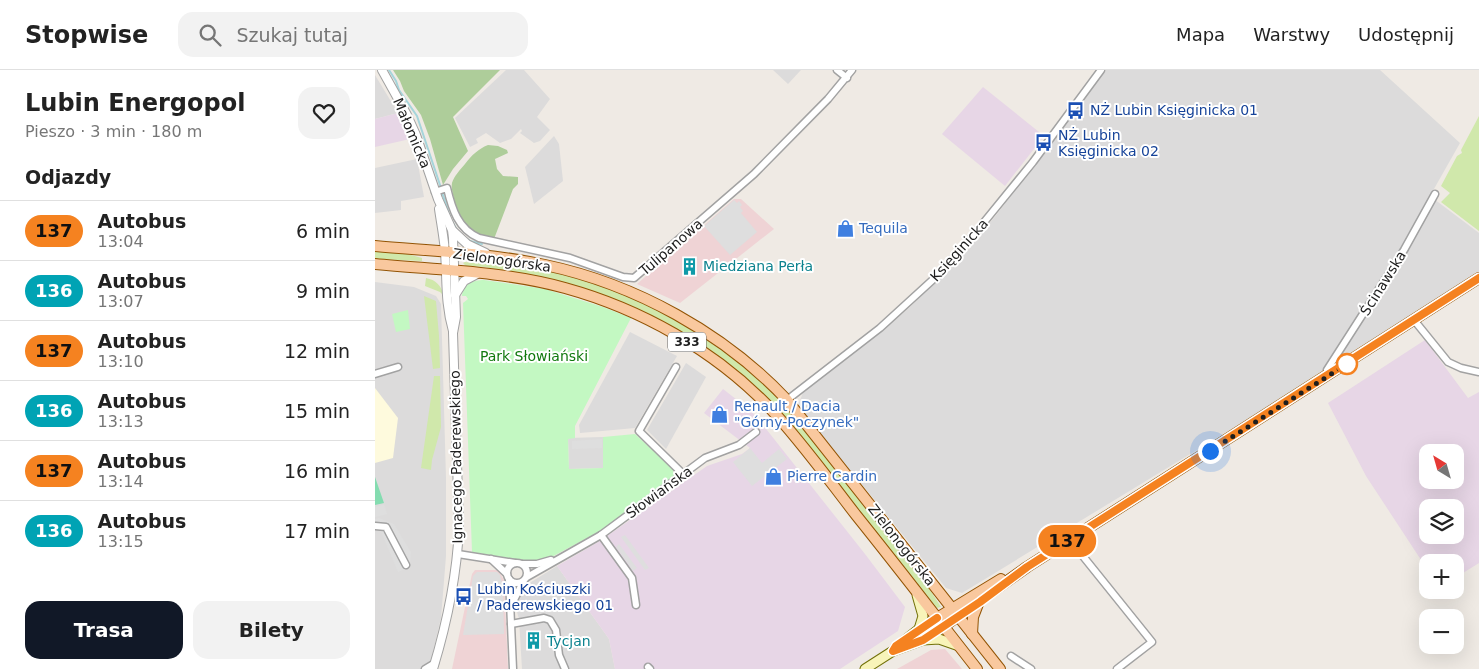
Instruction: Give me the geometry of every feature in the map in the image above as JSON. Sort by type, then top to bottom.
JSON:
[{"type":"main road","name":"Zielonogórska","points":[[375,246],[497,258],[539,264],[572,272],[610,284],[660,306],[695,326],[756,371],[787,400],[1000,669]]},
{"type":"main road","name":"Zielonogórska","points":[[375,264],[479,274],[545,283],[596,298],[656,324],[708,356],[750,389],[779,419],[977,669]]},
{"type":"main road","points":[[923,640],[941,622],[977,598],[999,580],[1027,567],[1479,278]]},
{"type":"main road","points":[[936,588],[948,596],[977,598]]},
{"type":"main road","points":[[915,590],[923,616],[919,629]]},
{"type":"main road","points":[[972,634],[977,598]]},
{"type":"main road","points":[[893,651],[896,646],[919,629],[941,622]]},
{"type":"main road","points":[[865,669],[893,651],[923,640],[939,639],[960,646]]},
{"type":"street","name":"Małomicka","points":[[382,70],[407,115],[439,193],[452,230],[449,253]]},
{"type":"street","points":[[837,70],[847,78]]},
{"type":"street","name":"Tulipanowa","points":[[439,193],[447,188],[458,220],[468,232],[479,238],[570,258],[623,277],[634,278],[754,174],[809,119],[847,78],[852,70]]},
{"type":"street","name":"Księginicka","points":[[787,400],[880,328],[938,275],[963,248],[1010,190],[1101,70]]},
{"type":"street","name":"Małomicka","points":[[439,193],[449,253]]},
{"type":"street","name":"Ścinawska","points":[[1327,370],[1404,250],[1435,194]]},
{"type":"street","points":[[452,230],[469,245],[497,258]]},
{"type":"street","points":[[449,253],[449,319],[453,333]]},
{"type":"street","points":[[449,271],[455,295],[453,333]]},
{"type":"street","points":[[455,295],[465,280],[479,274]]},
{"type":"street","points":[[1414,320],[1448,362],[1461,368],[1479,372]]},
{"type":"street","name":"Ignacego Paderewskiego","points":[[434,666],[446,620],[458,554],[459,527],[453,333]]},
{"type":"street","points":[[375,374],[398,367]]},
{"type":"street","points":[[676,367],[639,431],[683,474]]},
{"type":"street","name":"Słowiańska","points":[[564,555],[601,535],[705,458],[739,445],[756,432]]},
{"type":"street","points":[[375,526],[386,527],[406,565]]},
{"type":"street","points":[[601,535],[632,578],[636,604]]},
{"type":"street","points":[[1078,550],[1152,642],[1117,669]]},
{"type":"street","points":[[458,554],[523,564],[545,562],[564,555]]},
{"type":"street","points":[[490,558],[517,583],[564,555]]},
{"type":"street","points":[[513,669],[508,576],[510,566],[515,563]]},
{"type":"street","points":[[511,607],[525,579],[527,569],[523,564]]},
{"type":"street","points":[[511,624],[544,618],[550,620],[556,630],[559,655],[565,669]]},
{"type":"street","points":[[1011,656],[1031,669]]},
{"type":"street","points":[[425,669],[434,666]]},
{"type":"shaded area","points":[[506,70],[524,70],[550,99],[537,117],[550,130],[540,141],[534,143],[520,133],[521,129],[511,139],[500,143],[486,133],[476,139],[478,143],[470,147],[455,118]]},
{"type":"shaded area","points":[[773,70],[801,70],[788,84]]},
{"type":"shaded area","points":[[1106,70],[1380,70],[1460,143],[1430,196],[1479,233],[1479,274],[1333,367],[962,593],[946,588],[803,412],[799,403],[804,390],[882,331],[910,307],[966,252]]},
{"type":"shaded area","points":[[375,75],[398,113],[375,119]]},
{"type":"shaded area","points":[[983,87],[1044,136],[1005,186],[942,134]]},
{"type":"shaded area","points":[[398,113],[410,139],[375,147],[375,119]]},
{"type":"shaded area","points":[[554,136],[559,144],[563,181],[534,204],[525,167]]},
{"type":"shaded area","points":[[417,159],[424,197],[401,201],[401,210],[375,213],[375,168]]},
{"type":"shaded area","points":[[734,199],[741,199],[774,229],[680,303],[637,284]]},
{"type":"shaded area","points":[[734,200],[737,203],[739,201],[742,205],[740,207],[743,211],[741,213],[757,232],[730,255],[704,226]]},
{"type":"shaded area","points":[[375,282],[414,287],[436,296],[441,304],[446,478],[446,556],[441,618],[429,669],[375,669]]},
{"type":"shaded area","points":[[630,332],[677,356],[635,428],[580,433],[579,425]]},
{"type":"shaded area","points":[[1425,340],[1468,398],[1479,392],[1479,563],[1464,572],[1464,554],[1419,554],[1419,557],[1366,476],[1328,403]]},
{"type":"shaded area","points":[[686,363],[706,377],[666,449],[647,430]]},
{"type":"shaded area","points":[[375,388],[398,418],[393,458],[375,463]]},
{"type":"shaded area","points":[[723,389],[750,410],[759,420],[905,607],[898,631],[840,669],[615,669],[609,639],[557,566],[600,541],[707,466],[742,454],[750,448],[704,413]]},
{"type":"shaded area","points":[[603,437],[604,468],[569,469],[568,438]]},
{"type":"shaded area","points":[[602,439],[602,448],[572,449],[572,441]]},
{"type":"shaded area","points":[[750,448],[762,463],[779,449],[787,459],[752,486],[733,462]]},
{"type":"shaded area","points":[[384,504],[387,514],[375,517],[375,507]]},
{"type":"shaded area","points":[[379,518],[394,524],[411,552],[410,567],[398,572],[380,529],[375,529],[375,519]]},
{"type":"shaded area","points":[[625,535],[649,568],[645,570],[621,537]]},
{"type":"shaded area","points":[[619,544],[637,568],[633,571],[616,547]]},
{"type":"shaded area","points":[[557,566],[609,639],[615,669],[522,669],[517,612],[518,602],[528,584]]},
{"type":"shaded area","points":[[475,570],[498,570],[504,580],[508,669],[452,669],[472,574]]},
{"type":"shaded area","points":[[477,572],[497,572],[500,575],[503,587],[504,634],[463,635],[473,576]]},
{"type":"shaded area","points":[[945,649],[962,669],[897,669],[931,650]]},
{"type":"green space","points":[[393,70],[500,70],[453,117],[468,151],[443,185],[421,115],[404,91]]},
{"type":"green space","points":[[1479,116],[1479,231],[1441,202],[1450,193],[1441,186],[1457,156],[1462,153],[1461,150]]},
{"type":"green space","points":[[488,145],[498,146],[507,150],[508,153],[495,159],[497,169],[503,176],[518,177],[518,184],[513,189],[494,239],[478,234],[467,226],[459,215],[452,187],[456,175],[470,158],[478,150]]},
{"type":"green space","points":[[375,250],[400,252],[422,258],[422,261],[375,259]]},
{"type":"green space","points":[[463,263],[554,271],[571,275],[630,296],[674,318],[733,357],[779,396],[919,573],[941,607],[937,608],[792,428],[665,325],[486,267],[466,266]]},
{"type":"green space","points":[[426,278],[438,284],[444,296],[440,292],[425,286]]},
{"type":"green space","name":"Park Słowiański","points":[[484,280],[545,289],[631,318],[575,426],[575,438],[568,439],[569,469],[603,468],[603,437],[635,434],[673,469],[674,476],[600,531],[548,559],[531,562],[472,552],[463,303],[468,299],[466,296],[462,296],[464,288],[469,283]]},
{"type":"green space","points":[[424,296],[436,301],[440,368],[433,369]]},
{"type":"green space","points":[[408,310],[410,329],[396,332],[392,314]]},
{"type":"green space","points":[[434,376],[440,376],[441,427],[431,470],[421,468]]},
{"type":"green space","points":[[375,477],[384,503],[375,505]]},
{"type":"waterway","points":[[389,70],[399,90],[417,116],[441,188]]},
{"type":"waterway","points":[[442,192],[450,217]]},
{"type":"waterway","points":[[452,221],[457,230]]},
{"type":"waterway","points":[[466,238],[482,244]]},
{"type":"bus line","name":"137","points":[[937,618],[896,646],[893,651],[923,640],[980,602],[1027,567],[1479,278]]},
{"type":"place","name":"NŻ Lubin Księginicka 01","points":[[1076,110]]},
{"type":"place","name":"NŻ Lubin Księginicka 02","points":[[1044,143]]},
{"type":"place","name":"Tequila","points":[[845,228]]},
{"type":"place","name":"Miedziana Perła","points":[[689,266]]},
{"type":"place","name":"Renault / Dacia \"Górny-Poczynek\"","points":[[720,414]]},
{"type":"place","name":"Pierre Cardin","points":[[773,476]]},
{"type":"place","name":"Lubin Kościuszki / Paderewskiego 01","points":[[463,597]]},
{"type":"place","name":"Tycjan","points":[[533,641]]},
{"type":"route","points":[[1210,451],[1347,364]]}]
